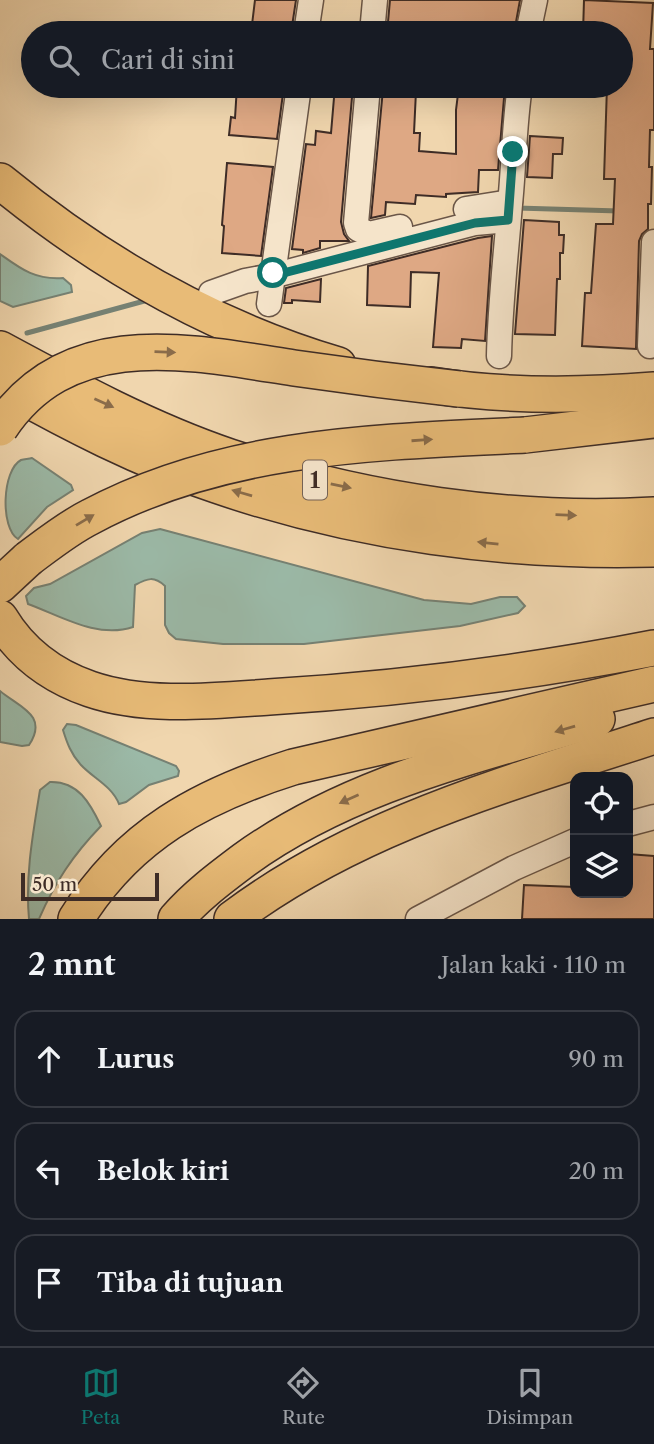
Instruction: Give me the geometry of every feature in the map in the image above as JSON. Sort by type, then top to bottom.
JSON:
[{"type":"highway","points":[[0,181],[71,236],[159,290],[282,346],[375,374],[458,389]]},
{"type":"highway","name":"1","points":[[0,349],[85,395],[170,433],[230,457],[324,482],[408,500],[494,512],[572,516],[654,515]]},
{"type":"highway","points":[[0,428],[19,404],[59,373],[102,356],[131,352],[195,354],[458,389],[517,394],[654,390]]},
{"type":"highway","name":"1","points":[[0,384],[39,406],[147,458],[216,485],[296,508],[461,541],[568,549],[654,549]]},
{"type":"highway","points":[[525,435],[654,419]]},
{"type":"highway","points":[[0,585],[29,559],[87,518],[159,484],[249,460],[328,448],[525,435],[654,431]]},
{"type":"highway","points":[[0,618],[24,650],[44,667],[91,690],[142,699],[242,699],[367,690],[494,676],[654,648]]},
{"type":"highway","points":[[76,919],[109,874],[131,852],[190,809],[235,787],[293,767],[654,684]]},
{"type":"highway","points":[[176,919],[221,877],[261,848],[344,801],[433,768],[654,703]]},
{"type":"highway","points":[[232,919],[290,879],[366,838],[469,797],[654,736]]},
{"type":"street","points":[[308,21],[311,0]]},
{"type":"street","points":[[373,21],[375,0]]},
{"type":"street","points":[[531,21],[536,0]]},
{"type":"street","points":[[269,304],[297,98]]},
{"type":"street","points":[[367,98],[356,223],[358,229],[369,234],[377,233],[472,208],[509,211]]},
{"type":"street","points":[[499,356],[501,293],[518,98]]},
{"type":"street","points":[[211,293],[273,269],[475,223],[509,211]]},
{"type":"street","points":[[650,346],[654,242]]},
{"type":"street","points":[[633,823],[654,817]]},
{"type":"street","points":[[418,919],[514,868],[570,843]]},
{"type":"shaded area","points":[[0,254],[36,275],[63,278],[71,285],[72,292],[13,307],[0,301]]},
{"type":"shaded area","points":[[32,458],[71,485],[73,490],[47,507],[18,539],[8,523],[7,486],[15,466],[21,460]]},
{"type":"shaded area","points":[[160,529],[424,600],[471,604],[500,597],[517,597],[525,606],[518,613],[460,626],[304,644],[223,644],[176,639],[169,633],[165,625],[165,586],[154,579],[135,585],[133,627],[120,630],[93,628],[28,604],[26,596],[34,588],[50,584],[142,533]]},
{"type":"shaded area","points":[[0,691],[23,707],[34,719],[36,726],[29,745],[0,742]]},
{"type":"shaded area","points":[[67,724],[76,725],[176,766],[178,776],[149,785],[119,804],[112,792],[75,757],[63,730]]},
{"type":"shaded area","points":[[50,782],[76,789],[101,826],[65,870],[39,919],[29,919],[29,871],[35,822],[40,790]]},
{"type":"building","points":[[255,0],[296,0],[293,21],[252,21]]},
{"type":"building","points":[[390,0],[520,0],[516,21],[388,21]]},
{"type":"building","points":[[584,0],[653,3],[650,49],[654,49],[654,130],[650,130],[649,167],[652,167],[651,204],[648,204],[648,229],[639,241],[636,349],[582,346],[585,293],[591,293],[596,224],[613,224],[615,179],[604,179],[607,98],[633,98],[633,21],[583,21]]},
{"type":"building","points":[[236,98],[282,98],[277,139],[229,135],[231,117],[235,118]]},
{"type":"building","points":[[334,98],[352,98],[341,222],[349,241],[320,241],[320,248],[303,253],[303,250],[292,249],[306,144],[315,145],[316,131],[331,133]]},
{"type":"building","points":[[382,98],[416,98],[414,133],[420,133],[419,151],[456,154],[458,98],[504,98],[498,170],[479,170],[478,192],[446,194],[446,197],[416,195],[415,204],[386,202],[385,215],[371,218]]},
{"type":"building","points":[[530,136],[563,138],[562,154],[553,154],[552,178],[527,177]]},
{"type":"building","points":[[227,163],[273,167],[261,256],[222,253]]},
{"type":"building","points":[[524,220],[559,222],[559,235],[564,235],[563,253],[560,253],[560,279],[557,279],[555,335],[515,334]]},
{"type":"building","points":[[492,236],[485,341],[462,339],[461,348],[433,347],[439,273],[411,272],[410,307],[367,305],[368,266]]},
{"type":"building","points":[[321,279],[320,302],[292,300],[292,303],[284,303],[286,288]]},
{"type":"building","points":[[633,854],[654,856],[654,919],[522,919],[524,885],[570,887],[570,898],[633,898]]},
{"type":"waterway","points":[[517,208],[619,211]]},
{"type":"waterway","points":[[27,333],[148,300]]},
{"type":"route","points":[[273,273],[272,276],[475,223],[508,220],[513,152]]}]
